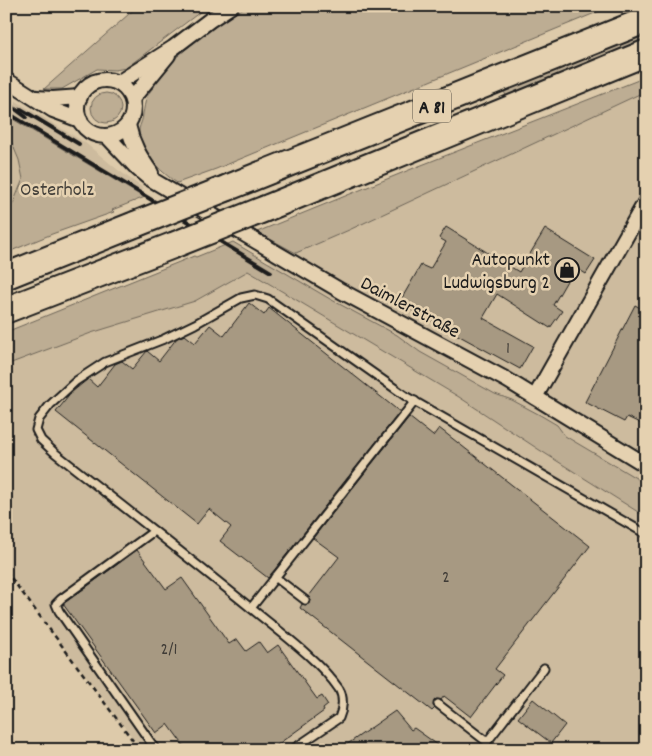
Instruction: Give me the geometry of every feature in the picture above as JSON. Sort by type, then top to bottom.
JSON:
[{"type":"highway","name":"A 81","points":[[6,276],[646,20]]},
{"type":"highway","name":"A 81","points":[[6,310],[267,208],[646,53]]},
{"type":"street","points":[[118,84],[173,48],[231,6]]},
{"type":"street","points":[[132,100],[173,48]]},
{"type":"street","points":[[6,80],[54,110],[80,120]]},
{"type":"street","points":[[100,81],[118,84],[124,88],[132,100],[133,112],[128,124],[115,134],[107,136],[94,134],[83,126],[80,120],[78,112],[80,97],[84,89],[100,81]]},
{"type":"street","points":[[35,98],[80,97]]},
{"type":"street","name":"Daimlerstraße","points":[[128,124],[137,153],[157,182]]},
{"type":"street","name":"Daimlerstraße","points":[[107,136],[137,168],[157,182],[341,291],[436,341],[534,397],[646,465]]},
{"type":"street","points":[[534,397],[645,205]]},
{"type":"lane","points":[[292,750],[339,718],[342,711],[340,691],[326,672],[251,608],[55,453],[41,440],[36,430],[39,419],[50,405],[76,381],[105,362],[164,339],[241,298],[255,295],[268,299],[415,401],[646,534]]},
{"type":"lane","points":[[251,608],[415,401]]},
{"type":"lane","points":[[154,531],[61,598],[56,604],[156,750]]},
{"type":"lane","points":[[275,577],[305,600]]},
{"type":"lane","points":[[438,704],[487,742],[544,668]]},
{"type":"path","points":[[6,571],[140,750]]},
{"type":"path","points":[[136,750],[137,744]]},
{"type":"shaded area","points":[[646,91],[646,750],[142,750],[6,571],[6,365],[91,333],[195,301],[247,271],[349,230]]},
{"type":"shaded area","points":[[6,95],[84,142],[143,188],[138,194],[6,115]]},
{"type":"shaded area","points":[[6,135],[11,141],[19,160],[23,179],[12,206],[6,209]]},
{"type":"green space","points":[[138,6],[208,6],[126,68],[115,70],[97,69],[62,89],[44,89]]},
{"type":"green space","points":[[247,6],[612,6],[216,169],[177,183],[152,160],[140,137],[139,129],[143,118],[145,102],[155,86],[151,81],[196,41],[221,22]]},
{"type":"green space","points":[[646,33],[646,39],[506,96],[504,91]]},
{"type":"green space","points":[[646,77],[646,91],[296,253],[257,232],[414,168]]},
{"type":"green space","points":[[106,93],[117,97],[121,108],[117,119],[106,123],[95,119],[91,108],[95,97]]},
{"type":"green space","name":"Osterholz","points":[[6,115],[145,197],[112,210],[114,212],[6,253],[6,209],[12,206],[23,179],[19,160],[11,141],[6,135]]},
{"type":"green space","points":[[233,242],[330,299],[397,335],[420,352],[495,394],[512,400],[540,415],[557,425],[565,436],[646,484],[646,517],[459,397],[248,271],[195,301],[91,333],[6,365],[6,332]]},
{"type":"building","points":[[446,227],[519,272],[545,229],[595,260],[586,274],[575,267],[553,305],[562,311],[550,328],[497,294],[483,318],[533,346],[520,369],[399,303],[421,265],[430,269],[446,242],[439,238]]},
{"type":"building","points":[[249,303],[264,315],[269,308],[400,412],[268,578],[220,541],[231,527],[209,509],[197,524],[56,412],[72,392],[88,379],[97,387],[115,364],[122,361],[132,369],[147,351],[159,361],[177,338],[185,335],[195,343],[210,325],[224,336]]},
{"type":"building","points":[[635,305],[646,311],[646,426],[627,417],[624,422],[585,402]]},
{"type":"building","points":[[409,417],[433,436],[439,428],[590,546],[495,669],[503,675],[471,717],[444,696],[441,700],[436,699],[434,701],[433,706],[435,708],[432,711],[300,608],[302,604],[309,604],[309,596],[339,557],[313,538]]},
{"type":"building","points":[[137,550],[166,589],[182,578],[229,644],[237,639],[246,651],[259,642],[267,653],[278,645],[317,699],[322,696],[328,705],[323,709],[324,711],[270,750],[187,750],[168,724],[156,733],[63,604]]},
{"type":"building","points":[[533,699],[565,725],[551,743],[518,718]]},
{"type":"building","points":[[395,711],[411,730],[414,728],[445,750],[339,750]]},
{"type":"railway","points":[[6,102],[26,117]]},
{"type":"railway","points":[[21,109],[79,144]]},
{"type":"railway","points":[[6,112],[271,272]]},
{"type":"place","name":"Autopunkt Ludwigsburg 2","points":[[567,270]]}]
